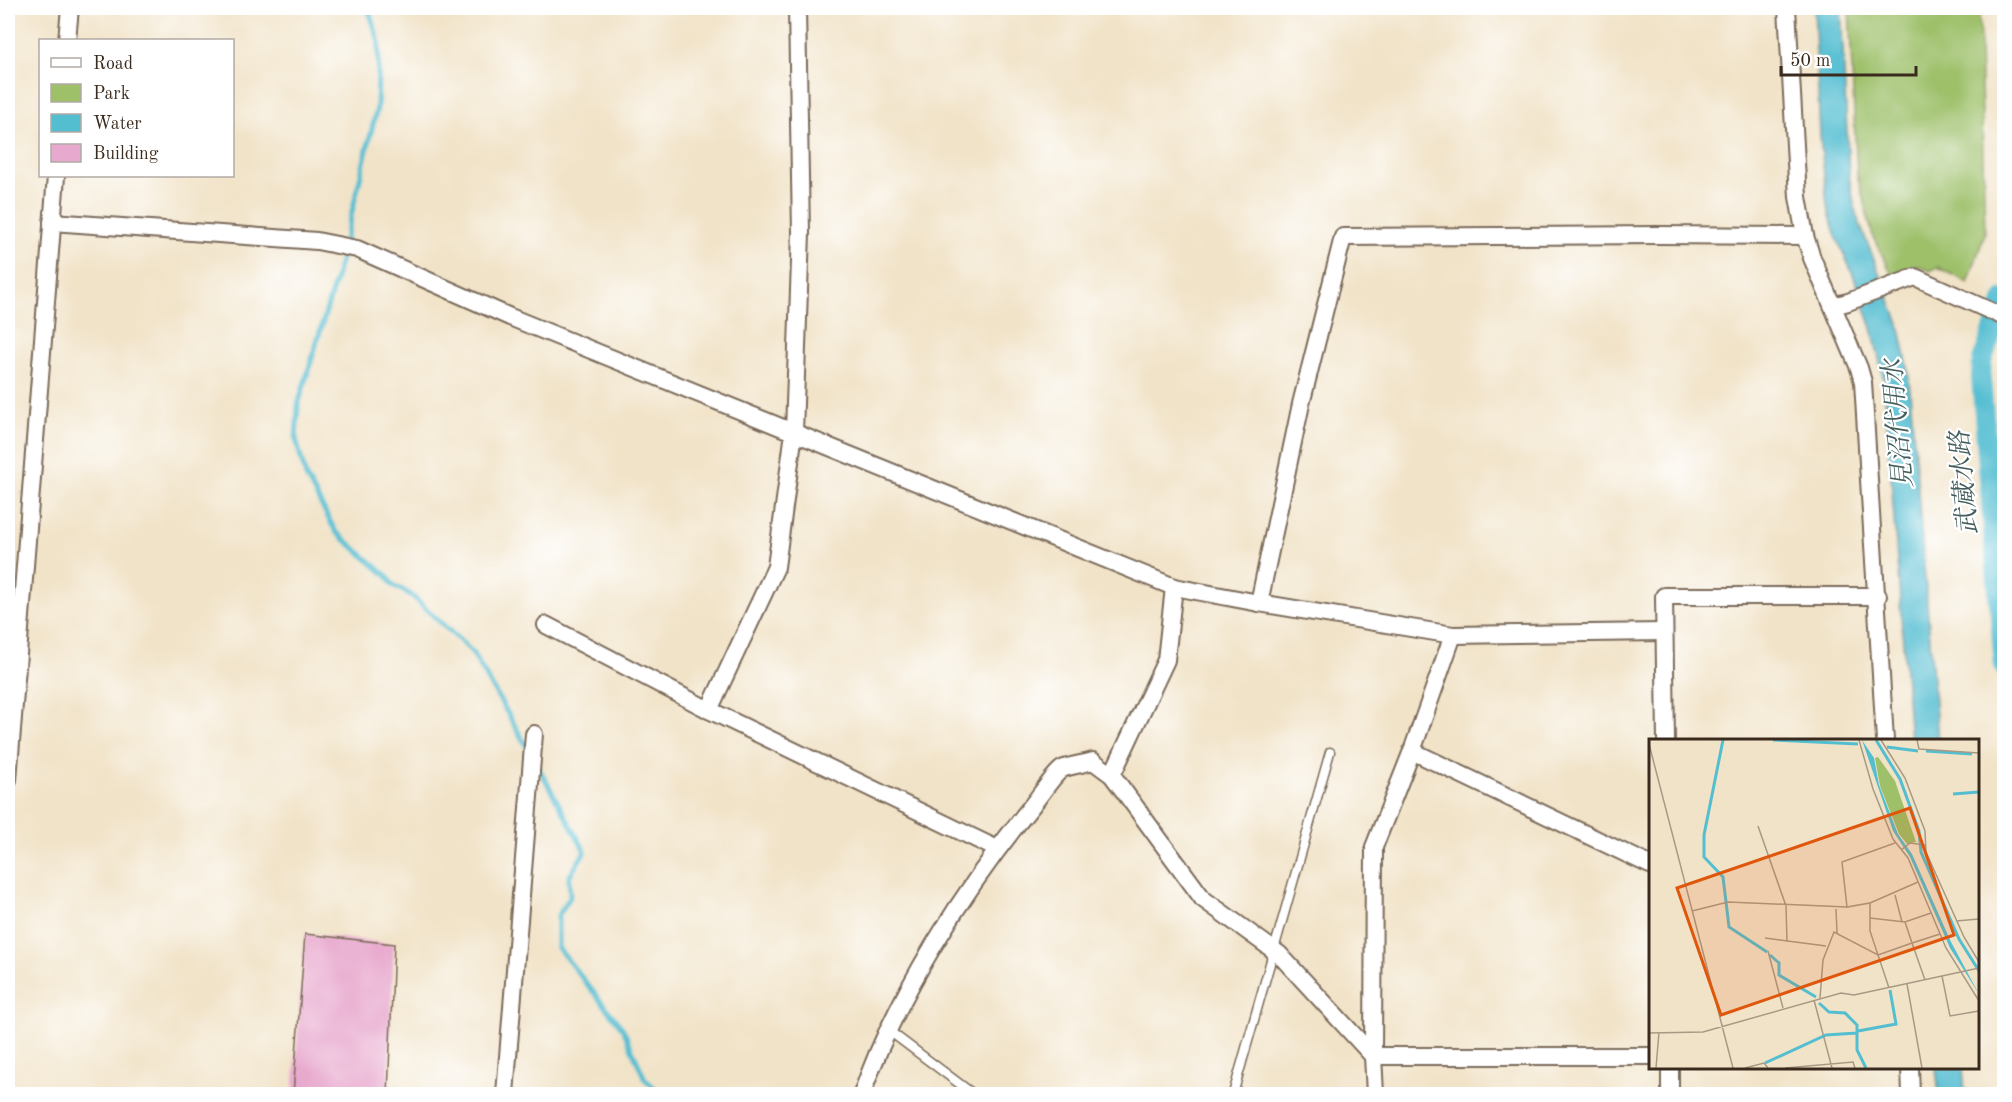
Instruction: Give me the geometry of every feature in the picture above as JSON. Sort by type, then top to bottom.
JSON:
[{"type":"street","points":[[67,39],[70,8]]},
{"type":"street","points":[[709,710],[776,567],[794,432],[801,233],[797,8]]},
{"type":"street","points":[[1787,8],[1798,197],[1805,236],[1863,382],[1878,596],[1885,739]]},
{"type":"street","points":[[8,780],[56,177]]},
{"type":"street","points":[[52,222],[318,241],[357,249],[510,317],[1174,587],[1453,635],[1663,632]]},
{"type":"street","points":[[1259,603],[1301,404],[1343,237],[1805,236]]},
{"type":"street","points":[[1833,306],[1915,277],[2004,317]]},
{"type":"street","points":[[1112,775],[1166,660],[1174,587]]},
{"type":"street","points":[[1666,739],[1664,596],[1878,596]]},
{"type":"street","points":[[546,625],[709,710],[997,849]]},
{"type":"street","points":[[1375,1095],[1373,1056],[1374,847],[1412,751],[1453,635]]},
{"type":"street","points":[[505,1095],[533,740]]},
{"type":"street","points":[[1412,751],[1649,862]]},
{"type":"street","points":[[862,1095],[875,1057],[888,1029],[934,946],[997,849],[1061,770],[1093,761],[1112,775],[1203,899],[1274,951],[1373,1056],[1649,1056]]},
{"type":"street","points":[[1670,1069],[1670,1095]]},
{"type":"street","points":[[1910,1069],[1911,1095]]},
{"type":"lane","points":[[1233,1095],[1330,752]]},
{"type":"lane","points":[[888,1029],[973,1095]]},
{"type":"green space","points":[[1849,8],[1979,8],[1985,233],[1968,283],[1938,267],[1930,271],[1919,266],[1893,277],[1872,233],[1857,175]]},
{"type":"water","name":"見沼代用水","points":[[1814,8],[1841,8],[1849,176],[1856,214],[1899,324],[1908,367],[1938,739],[1910,739],[1884,380],[1872,328],[1854,277],[1835,234],[1827,205],[1820,135]]},
{"type":"water","points":[[1936,1069],[1963,1069],[1965,1094],[1939,1094]]},
{"type":"building","points":[[305,934],[394,944],[388,1095],[293,1095]]},
{"type":"waterway","points":[[368,8],[379,42],[377,108],[336,278],[298,405],[296,439],[306,477],[336,532],[387,576],[393,585],[411,595],[472,652],[527,747]]},
{"type":"waterway","name":"武蔵水路","points":[[2004,299],[1982,361],[1981,377],[2004,667]]},
{"type":"waterway","points":[[536,763],[585,851],[569,877],[570,897],[558,916],[558,948],[623,1029],[645,1079],[661,1094]]}]
